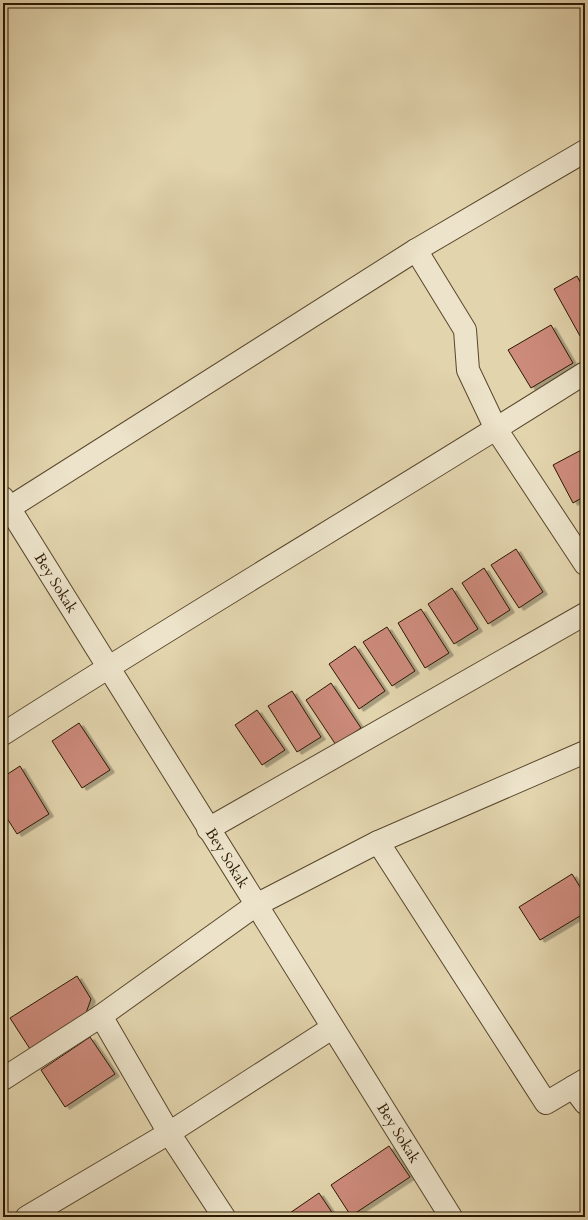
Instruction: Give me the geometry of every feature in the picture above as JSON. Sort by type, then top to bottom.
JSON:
[{"type":"street","points":[[6,503],[416,250],[585,152]]},
{"type":"street","points":[[416,250],[466,330],[468,370],[496,429],[585,564]]},
{"type":"street","points":[[3,734],[107,667],[585,373]]},
{"type":"street","name":"Bey Sokak","points":[[6,503],[451,1217]]},
{"type":"street","points":[[208,829],[585,614]]},
{"type":"street","points":[[3,1078],[100,1016],[256,905],[378,842],[585,752]]},
{"type":"street","points":[[378,842],[546,1103],[581,1090]]},
{"type":"street","points":[[100,1016],[169,1132],[224,1217]]},
{"type":"street","points":[[28,1217],[169,1132],[332,1028]]},
{"type":"building","points":[[577,276],[585,291],[585,333],[580,336],[554,289]]},
{"type":"building","points":[[551,325],[573,363],[531,388],[508,350]]},
{"type":"building","points":[[585,448],[585,496],[573,503],[553,465]]},
{"type":"building","points":[[516,549],[543,592],[519,608],[491,565]]},
{"type":"building","points":[[484,568],[510,610],[488,624],[462,583]]},
{"type":"building","points":[[452,588],[478,629],[454,644],[428,604]]},
{"type":"building","points":[[421,609],[449,653],[425,668],[398,623]]},
{"type":"building","points":[[387,627],[415,671],[392,686],[363,642]]},
{"type":"building","points":[[355,646],[385,691],[359,709],[329,664]]},
{"type":"building","points":[[331,683],[361,728],[336,745],[306,700]]},
{"type":"building","points":[[292,691],[321,737],[297,752],[268,706]]},
{"type":"building","points":[[257,710],[285,750],[262,765],[235,725]]},
{"type":"building","points":[[79,723],[110,770],[82,788],[52,741]]},
{"type":"building","points":[[20,766],[49,814],[17,834],[3,812],[3,777]]},
{"type":"building","points":[[572,874],[585,895],[585,913],[540,940],[519,907]]},
{"type":"building","points":[[77,976],[91,999],[86,1013],[30,1049],[10,1018]]},
{"type":"building","points":[[90,1037],[115,1074],[65,1107],[41,1070]]},
{"type":"building","points":[[389,1146],[410,1177],[351,1216],[331,1185]]},
{"type":"building","points":[[319,1193],[335,1217],[284,1217]]}]
